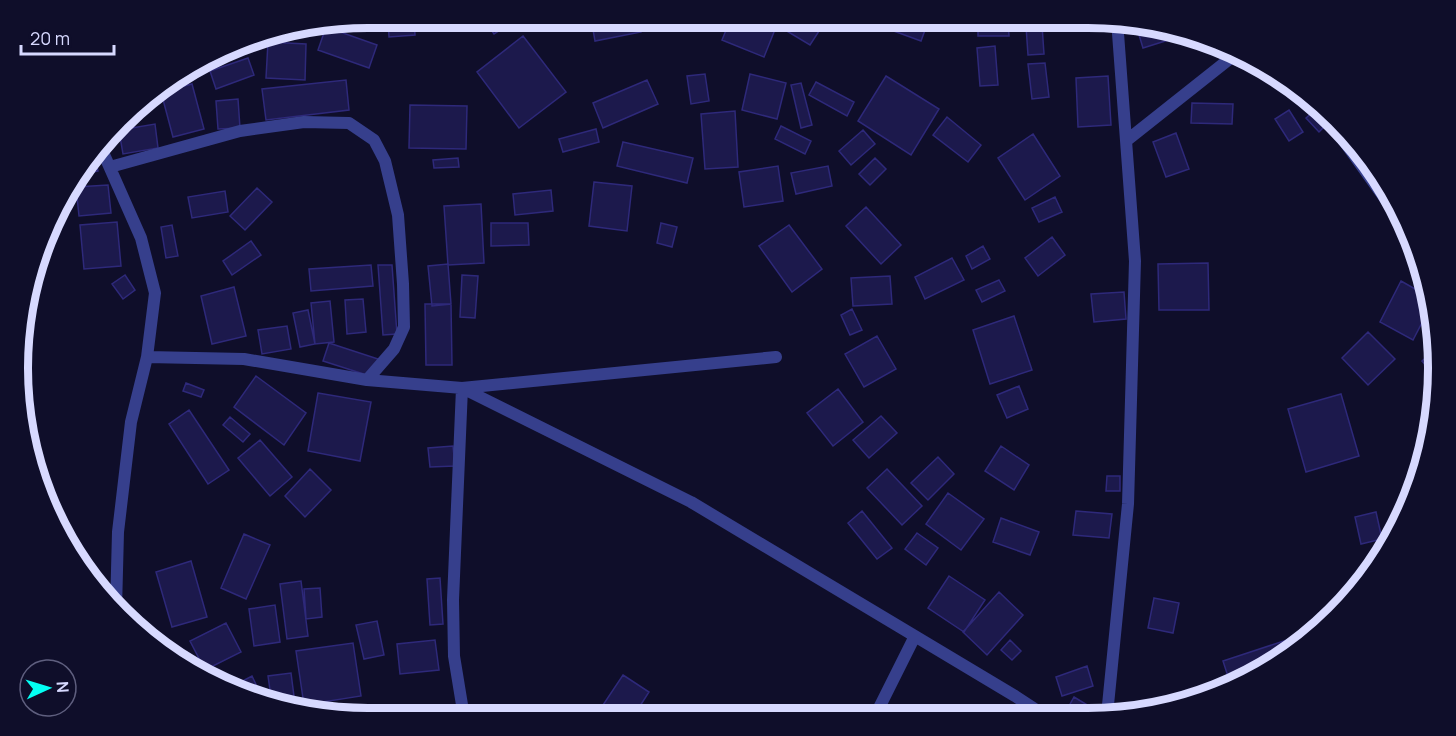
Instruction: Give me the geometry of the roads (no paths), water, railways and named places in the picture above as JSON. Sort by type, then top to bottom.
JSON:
[{"type":"street","points":[[1108,707],[1128,504],[1135,261],[1118,30]]},
{"type":"street","points":[[1126,141],[1229,59]]},
{"type":"street","points":[[110,167],[240,131],[304,122],[349,123],[374,140],[385,161],[398,215],[404,327],[394,349],[367,380]]},
{"type":"street","points":[[104,155],[141,238],[155,293],[147,357],[131,422],[118,532],[116,596]]},
{"type":"street","points":[[147,357],[244,359],[367,380],[462,388],[776,357]]},
{"type":"street","points":[[462,388],[691,502],[1033,708]]},
{"type":"street","points":[[462,388],[453,600],[454,656],[463,708]]},
{"type":"street","points":[[879,708],[915,636]]}]
